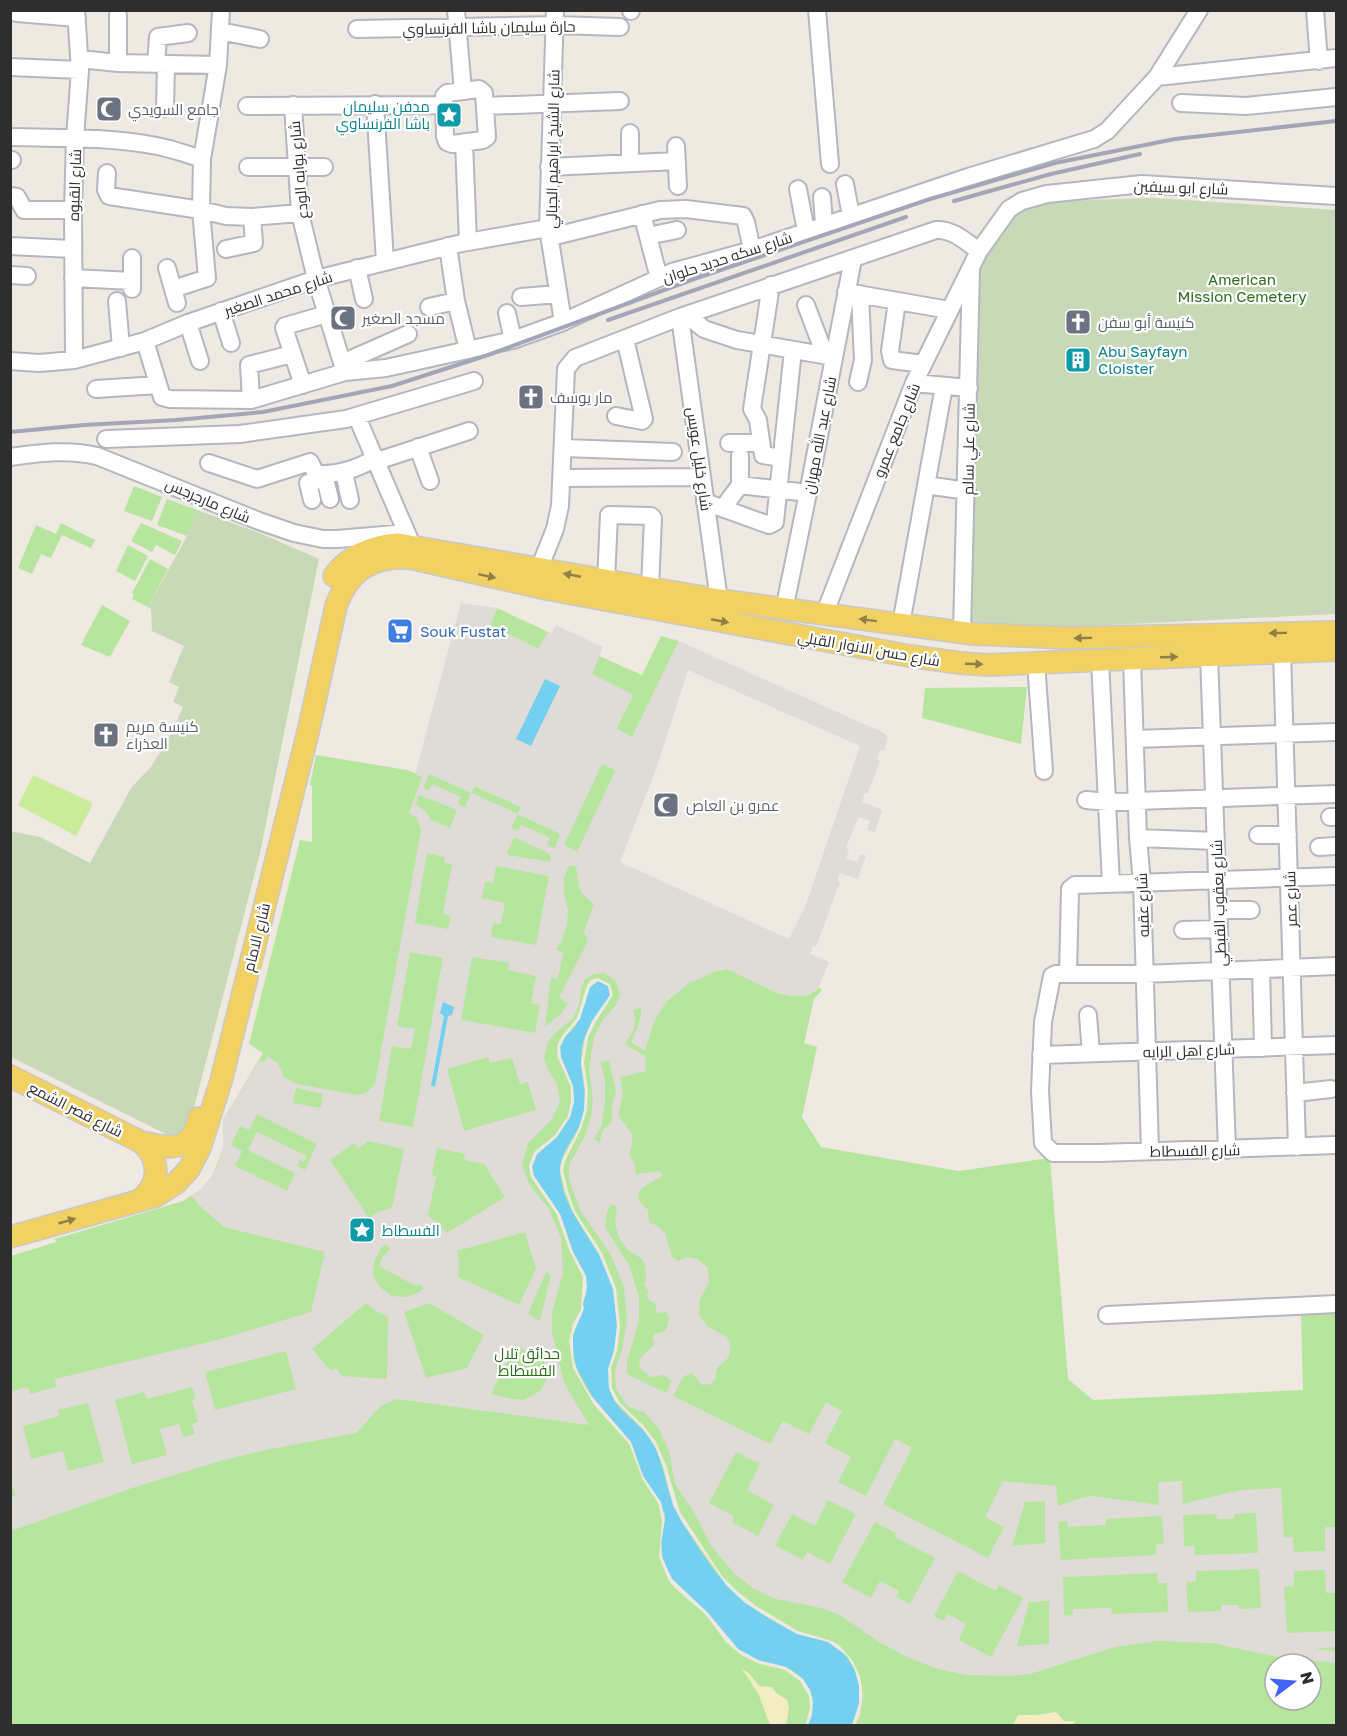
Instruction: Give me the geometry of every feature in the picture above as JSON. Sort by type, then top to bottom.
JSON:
[{"type":"main road","name":"شارع حسن الانوار القبلي","points":[[409,546],[650,589],[678,604],[719,600],[956,632],[1060,638],[1336,632]]},
{"type":"main road","name":"شارع حسن الانوار القبلي","points":[[409,546],[547,589],[678,604],[946,662],[1036,663],[1336,650]]},
{"type":"main road","name":"شارع الامام","points":[[10,1237],[156,1196],[176,1183],[189,1169],[190,1149],[206,1135],[221,1081],[309,728],[336,606],[345,585],[356,572],[392,558],[409,546]]},
{"type":"main road","points":[[946,662],[956,632]]},
{"type":"main road","name":"شارع قصر الشمع","points":[[10,1076],[141,1142]]},
{"type":"main road","points":[[141,1142],[190,1149]]},
{"type":"main road","points":[[137,1202],[150,1192],[156,1177],[155,1161],[147,1147],[141,1142]]},
{"type":"street","points":[[167,268],[175,296],[207,279],[201,210],[202,159],[218,65],[221,10]]},
{"type":"street","points":[[456,10],[463,91]]},
{"type":"street","points":[[817,10],[830,164]]},
{"type":"street","name":"شارع سكه حديد حلوان","points":[[96,389],[160,391],[170,399],[251,400],[303,386],[344,367],[387,368],[513,340],[563,322],[672,272],[752,250],[824,224],[1094,139],[1107,130],[1157,77],[1199,10]]},
{"type":"street","points":[[1315,10],[1319,61]]},
{"type":"street","points":[[10,11],[76,14]]},
{"type":"street","name":"شارع القبوه","points":[[74,360],[72,249],[75,138],[80,65],[76,14]]},
{"type":"street","points":[[118,15],[118,63]]},
{"type":"street","name":"حارة سليمان باشا الفرنساوي","points":[[357,29],[457,28],[556,18],[620,27]]},
{"type":"street","name":"شارع الشيخ ابراهيم الجبالي","points":[[556,18],[549,167],[550,233],[563,322]]},
{"type":"street","points":[[220,31],[260,39]]},
{"type":"street","points":[[165,108],[158,37],[188,33]]},
{"type":"street","points":[[1157,77],[1336,58]]},
{"type":"street","points":[[10,67],[118,63],[218,65]]},
{"type":"street","points":[[481,90],[484,93],[487,137],[483,140],[452,144],[446,139],[443,105],[446,94],[481,90]]},
{"type":"street","points":[[1181,103],[1246,105],[1336,97]]},
{"type":"street","points":[[485,106],[620,101]]},
{"type":"street","points":[[375,104],[385,261]]},
{"type":"street","name":"شارع بوابه الودع","points":[[293,105],[300,213],[316,279],[344,367]]},
{"type":"street","points":[[247,106],[443,105]]},
{"type":"street","points":[[630,133],[630,162]]},
{"type":"street","points":[[13,137],[75,138],[159,146],[202,159]]},
{"type":"street","points":[[464,142],[468,242]]},
{"type":"street","points":[[549,167],[630,162],[676,154],[678,186]]},
{"type":"street","points":[[248,167],[324,167]]},
{"type":"street","points":[[107,173],[105,190],[109,196],[226,216],[252,217],[300,213]]},
{"type":"street","points":[[845,184],[851,216]]},
{"type":"street","name":"شارع ابو سيفين","points":[[979,251],[1009,209],[1022,201],[1047,194],[1120,185],[1161,184],[1336,196]]},
{"type":"street","points":[[798,189],[806,231]]},
{"type":"street","points":[[10,196],[20,200],[24,210],[73,210]]},
{"type":"street","points":[[822,197],[824,224]]},
{"type":"street","name":"شارع محمد الصغير","points":[[10,361],[39,363],[74,360],[145,341],[221,311],[316,279],[357,268],[468,242],[550,233],[660,210],[686,209],[743,216],[752,250]]},
{"type":"street","points":[[642,214],[659,278]]},
{"type":"street","points":[[226,249],[254,243],[252,217]]},
{"type":"street","points":[[648,236],[677,230]]},
{"type":"street","points":[[539,569],[555,529],[560,506],[566,369],[575,358],[771,285],[936,230],[951,232],[979,251]]},
{"type":"street","points":[[10,246],[72,249]]},
{"type":"street","points":[[448,246],[456,301],[468,350]]},
{"type":"street","name":"شارع جامع عمرو","points":[[824,615],[914,383],[979,251]]},
{"type":"street","points":[[73,278],[132,285],[132,258]]},
{"type":"street","name":"شارع عبد الله مهران","points":[[783,610],[808,493],[830,356],[853,293],[853,259]]},
{"type":"street","name":"شارع علي سالم","points":[[956,632],[967,491],[971,266]]},
{"type":"street","points":[[357,268],[364,299]]},
{"type":"street","points":[[771,285],[752,409],[759,420],[763,455],[781,458]]},
{"type":"street","points":[[858,382],[863,360],[853,293],[949,310]]},
{"type":"street","points":[[521,297],[558,294]]},
{"type":"street","points":[[117,301],[121,348]]},
{"type":"street","points":[[429,307],[456,301]]},
{"type":"street","points":[[897,301],[891,356],[894,360],[923,364]]},
{"type":"street","points":[[806,305],[830,356]]},
{"type":"street","points":[[221,311],[231,343]]},
{"type":"street","points":[[507,313],[513,340]]},
{"type":"street","points":[[303,386],[284,331],[285,326],[327,314]]},
{"type":"street","points":[[684,316],[704,329],[737,340],[830,356]]},
{"type":"street","name":"شارع خليل عويس","points":[[684,316],[705,502],[719,600]]},
{"type":"street","points":[[188,323],[200,361]]},
{"type":"street","points":[[344,367],[408,334]]},
{"type":"street","points":[[616,416],[642,421],[644,419],[625,339]]},
{"type":"street","points":[[145,341],[160,391]]},
{"type":"street","points":[[705,502],[769,525],[775,522],[793,350]]},
{"type":"street","points":[[251,400],[249,365],[292,354]]},
{"type":"street","points":[[106,439],[240,434],[357,417],[474,381]]},
{"type":"street","points":[[914,383],[969,388]]},
{"type":"street","points":[[901,624],[944,386]]},
{"type":"street","points":[[357,417],[376,459],[409,546]]},
{"type":"street","points":[[321,475],[344,472],[376,459],[469,431]]},
{"type":"street","points":[[729,443],[761,443]]},
{"type":"street","points":[[418,447],[430,481]]},
{"type":"street","points":[[564,448],[673,452]]},
{"type":"street","name":"شارع مارجرجس","points":[[10,457],[79,451],[120,463],[260,521],[309,537],[409,546]]},
{"type":"street","points":[[723,508],[740,485],[740,456]]},
{"type":"street","points":[[209,463],[257,479],[310,462],[321,475],[330,499]]},
{"type":"street","points":[[344,472],[350,500]]},
{"type":"street","points":[[312,500],[308,483],[318,480],[321,475]]},
{"type":"street","points":[[563,478],[702,477]]},
{"type":"street","points":[[740,485],[808,493]]},
{"type":"street","points":[[926,485],[967,491]]},
{"type":"street","points":[[606,582],[608,516],[610,514],[653,518],[650,589]]},
{"type":"street","name":"شارع عمر","points":[[1282,652],[1297,1147]]},
{"type":"street","name":"شارع يعقوب القبطي","points":[[1209,655],[1227,1150]]},
{"type":"street","name":"شارع عقبه","points":[[1131,659],[1142,883],[1150,1151]]},
{"type":"street","points":[[1100,660],[1111,884]]},
{"type":"street","points":[[1036,663],[1044,771]]},
{"type":"street","points":[[1135,740],[1336,732]]},
{"type":"street","points":[[1086,800],[1108,802],[1336,794]]},
{"type":"street","points":[[1258,835],[1288,835]]},
{"type":"street","points":[[1138,838],[1216,841]]},
{"type":"street","points":[[1319,847],[1336,846]]},
{"type":"street","points":[[1062,974],[1071,886],[1336,876]]},
{"type":"street","points":[[1219,910],[1251,910]]},
{"type":"street","points":[[1183,930],[1219,929]]},
{"type":"street","points":[[1041,1055],[1042,1022],[1052,976],[1336,966]]},
{"type":"street","points":[[1261,969],[1263,1048]]},
{"type":"street","points":[[1088,1015],[1091,1053]]},
{"type":"street","name":"شارع اهل الرايه","points":[[1041,1055],[1336,1045]]},
{"type":"street","name":"شارع الفسطاط","points":[[1041,1055],[1040,1122],[1043,1143],[1053,1153],[1227,1150],[1336,1145]]},
{"type":"street","points":[[1295,1093],[1331,1089]]},
{"type":"street","points":[[1107,1315],[1336,1304]]},
{"type":"green space","name":"American Mission Cemetery","points":[[1155,198],[1336,210],[1336,614],[962,632],[971,266],[1023,202]]},
{"type":"green space","points":[[134,486],[162,497],[152,521],[124,511]]},
{"type":"green space","points":[[167,499],[197,510],[187,536],[157,525]]},
{"type":"green space","points":[[197,510],[257,532],[319,559],[260,853],[188,1131],[176,1139],[11,1057],[10,831],[40,837],[90,863],[131,788],[151,767],[171,734],[183,707],[173,702],[179,687],[169,682],[184,646],[152,631],[151,609],[148,607],[187,536]]},
{"type":"green space","points":[[61,523],[95,540],[91,548],[62,535],[51,558],[41,554],[32,574],[18,568],[36,525],[56,534]]},
{"type":"green space","points":[[141,523],[182,541],[175,555],[156,545],[152,552],[131,541]]},
{"type":"green space","points":[[128,545],[148,556],[135,581],[116,571]]},
{"type":"green space","points":[[150,559],[168,569],[148,607],[132,599],[134,595],[132,593]]},
{"type":"green space","points":[[102,605],[130,621],[110,657],[81,645]]},
{"type":"green space","points":[[497,608],[548,632],[538,649],[490,625]]},
{"type":"green space","points":[[661,636],[679,641],[632,738],[616,729],[633,695],[591,674],[599,656],[642,675]]},
{"type":"green space","points":[[1027,687],[1021,744],[922,718],[925,688]]},
{"type":"green space","name":"حدائق تلال الفسطاط","points":[[316,755],[407,770],[427,778],[429,773],[471,793],[475,786],[521,807],[518,814],[561,834],[602,764],[616,770],[578,852],[594,904],[776,992],[804,996],[819,987],[822,990],[814,999],[804,1043],[817,1047],[802,1117],[821,1147],[959,1171],[1050,1158],[1068,1379],[1093,1400],[1303,1390],[1301,1310],[1336,1309],[1336,1725],[11,1726],[11,1256],[56,1242],[55,1239],[183,1201],[200,1190],[213,1175],[223,1148],[223,1120],[263,1053],[249,1044],[300,840],[312,842],[312,786],[310,785]]},
{"type":"green space","points":[[33,775],[91,802],[92,806],[76,836],[18,805]]},
{"type":"sand","points":[[742,1669],[749,1673],[759,1686],[772,1687],[776,1693],[787,1700],[789,1708],[786,1725],[770,1725],[758,1693]]},
{"type":"sand","points":[[1056,1712],[1064,1721],[1076,1721],[1072,1725],[1013,1725],[1018,1715]]},
{"type":"shaded area","points":[[461,603],[497,608],[490,625],[538,649],[548,632],[552,633],[556,625],[603,647],[592,674],[633,695],[616,728],[632,737],[679,641],[884,733],[888,738],[884,751],[880,750],[877,759],[880,761],[868,793],[865,793],[862,802],[882,810],[875,832],[867,830],[870,821],[859,817],[846,847],[849,849],[846,859],[857,862],[860,854],[866,856],[858,879],[840,873],[837,880],[840,882],[816,947],[813,946],[810,954],[829,962],[819,987],[806,996],[790,996],[771,990],[727,969],[713,972],[688,984],[666,1002],[654,1021],[645,1051],[631,1042],[638,1027],[641,1008],[633,1010],[634,1029],[625,1044],[645,1056],[646,1071],[620,1077],[623,1095],[618,1115],[632,1134],[629,1154],[634,1162],[636,1174],[660,1171],[662,1176],[642,1188],[638,1195],[639,1201],[648,1210],[649,1222],[665,1233],[672,1257],[678,1261],[687,1257],[697,1259],[708,1268],[709,1282],[700,1299],[699,1314],[707,1326],[727,1337],[730,1344],[729,1357],[717,1368],[715,1379],[711,1384],[702,1385],[692,1373],[683,1377],[673,1396],[770,1444],[783,1421],[809,1434],[826,1402],[842,1411],[825,1443],[851,1457],[838,1482],[866,1496],[895,1439],[912,1448],[883,1504],[988,1558],[1004,1527],[985,1517],[1003,1481],[1056,1486],[1058,1506],[1093,1496],[1159,1505],[1158,1482],[1182,1481],[1183,1504],[1240,1490],[1281,1488],[1284,1537],[1293,1537],[1294,1552],[1325,1551],[1325,1527],[1336,1527],[1336,1593],[1326,1593],[1325,1570],[1294,1571],[1294,1586],[1284,1587],[1287,1633],[1336,1631],[1336,1647],[1314,1649],[1336,1651],[1336,1663],[1323,1662],[1323,1652],[1263,1654],[1211,1643],[1158,1641],[1115,1647],[1033,1673],[1010,1676],[967,1675],[938,1669],[909,1658],[879,1642],[840,1615],[821,1608],[776,1599],[754,1589],[735,1574],[712,1547],[695,1514],[675,1484],[669,1451],[659,1429],[645,1413],[627,1406],[616,1389],[615,1371],[623,1345],[627,1319],[624,1287],[610,1253],[580,1210],[569,1179],[569,1165],[585,1136],[591,1117],[593,1098],[589,1068],[594,1037],[602,1021],[616,1005],[620,995],[616,981],[604,973],[594,974],[585,979],[581,988],[579,1006],[573,1018],[547,1043],[544,1059],[557,1084],[560,1102],[552,1119],[528,1143],[522,1164],[529,1184],[549,1209],[561,1238],[563,1273],[552,1312],[552,1332],[564,1383],[589,1425],[396,1399],[381,1406],[356,1433],[220,1461],[132,1488],[11,1531],[11,1498],[16,1495],[10,1483],[11,1382],[13,1391],[28,1387],[30,1394],[56,1387],[55,1379],[217,1340],[311,1312],[325,1252],[224,1227],[192,1196],[207,1183],[217,1167],[223,1148],[223,1120],[260,1060],[264,1062],[268,1056],[278,1063],[284,1077],[296,1084],[357,1095],[366,1093],[375,1084],[421,830],[417,818],[409,813],[422,777],[415,774]],"holes":[[[688,670],[860,746],[805,907],[789,939],[620,862],[657,767]],[[602,764],[616,770],[577,852],[564,845]],[[429,774],[471,793],[465,807],[458,804],[461,797],[432,784],[429,790],[423,788]],[[475,786],[521,807],[518,814],[472,793]],[[419,795],[457,810],[450,828],[431,820],[426,812],[416,804]],[[518,814],[560,834],[555,848],[547,845],[550,838],[521,825],[518,831],[511,828]],[[514,837],[550,854],[550,862],[508,855],[507,853]],[[427,853],[445,857],[444,863],[452,864],[443,914],[451,916],[448,929],[415,923]],[[496,866],[549,876],[536,945],[491,937],[493,923],[501,924],[505,903],[482,898],[485,882],[493,883]],[[576,866],[579,887],[594,904],[584,932],[588,941],[559,998],[568,1003],[561,1014],[545,1027],[551,977],[558,979],[563,952],[556,950],[567,924],[568,910],[564,878],[568,867]],[[410,952],[443,958],[413,1127],[379,1121],[392,1046],[411,1049],[415,1029],[397,1026]],[[472,957],[509,963],[508,970],[536,976],[531,1003],[540,1005],[535,1033],[461,1020]],[[488,1057],[490,1063],[512,1058],[520,1084],[528,1082],[536,1110],[464,1131],[447,1069]],[[609,1060],[616,1091],[612,1106],[612,1121],[602,1131],[600,1142],[594,1139],[601,1127],[605,1082],[601,1063]],[[296,1088],[323,1094],[321,1108],[293,1103]],[[257,1114],[317,1144],[305,1170],[297,1166],[299,1160],[304,1162],[307,1156],[257,1132],[248,1150],[295,1173],[287,1191],[235,1166],[242,1151],[231,1145],[240,1126],[249,1130]],[[368,1141],[404,1149],[392,1208],[380,1211],[369,1218],[330,1160],[354,1143],[358,1149]],[[437,1148],[465,1154],[464,1160],[484,1164],[505,1197],[447,1233],[428,1216],[436,1176],[432,1175]],[[612,1204],[617,1207],[615,1224],[620,1240],[645,1264],[644,1284],[649,1293],[648,1300],[656,1306],[656,1313],[665,1312],[669,1317],[667,1328],[664,1332],[654,1334],[655,1344],[640,1358],[639,1363],[641,1369],[651,1377],[663,1375],[672,1381],[666,1393],[627,1374],[627,1362],[639,1320],[639,1298],[630,1267],[605,1227],[607,1212]],[[525,1232],[536,1269],[519,1305],[458,1277],[457,1251]],[[386,1244],[390,1249],[383,1256],[379,1266],[416,1286],[419,1283],[424,1288],[406,1297],[391,1296],[380,1287],[373,1275],[374,1261]],[[546,1272],[551,1275],[540,1321],[528,1314]],[[366,1303],[388,1317],[387,1379],[342,1376],[336,1368],[331,1371],[312,1349]],[[429,1303],[484,1335],[467,1368],[426,1378],[404,1312]],[[515,1345],[544,1360],[547,1379],[541,1390],[524,1400],[491,1394]],[[286,1351],[296,1389],[215,1410],[205,1372]],[[192,1387],[196,1399],[192,1400],[198,1422],[192,1424],[195,1434],[183,1437],[179,1424],[160,1429],[167,1455],[132,1464],[115,1400],[144,1392],[147,1399]],[[88,1403],[104,1462],[68,1471],[63,1451],[31,1459],[23,1426],[59,1416],[58,1410]],[[736,1452],[760,1464],[747,1490],[774,1505],[758,1536],[732,1522],[734,1516],[709,1503]],[[828,1500],[856,1514],[830,1564],[807,1552],[803,1560],[775,1545],[792,1514],[815,1526]],[[1045,1501],[1045,1543],[1012,1546],[1025,1502]],[[1256,1513],[1258,1553],[1195,1555],[1194,1546],[1184,1546],[1183,1515],[1216,1514],[1217,1519],[1234,1519],[1234,1514]],[[1162,1516],[1164,1543],[1156,1544],[1156,1555],[1061,1560],[1058,1522],[1067,1521],[1068,1527],[1106,1525],[1106,1519]],[[875,1522],[896,1533],[895,1537],[935,1558],[910,1604],[896,1597],[899,1591],[880,1581],[871,1598],[842,1582]],[[1259,1569],[1261,1608],[1239,1609],[1238,1605],[1221,1605],[1221,1611],[1188,1612],[1186,1582],[1196,1581],[1196,1571]],[[958,1571],[996,1591],[999,1585],[1023,1598],[991,1657],[959,1640],[966,1624],[948,1614],[944,1621],[934,1616]],[[1157,1573],[1158,1583],[1167,1583],[1168,1612],[1112,1614],[1111,1608],[1073,1609],[1073,1615],[1064,1616],[1063,1577]],[[1049,1601],[1049,1644],[1017,1646],[1029,1602]]]},
{"type":"water","points":[[545,679],[560,686],[531,746],[516,739]]},
{"type":"water","points":[[598,981],[608,986],[610,995],[584,1039],[581,1065],[584,1110],[580,1125],[563,1155],[560,1168],[561,1183],[572,1212],[604,1265],[614,1293],[617,1322],[609,1380],[612,1395],[618,1406],[644,1431],[652,1443],[680,1517],[705,1558],[727,1585],[743,1600],[773,1621],[798,1633],[829,1642],[847,1657],[855,1671],[859,1686],[858,1706],[852,1725],[808,1725],[813,1702],[803,1679],[792,1670],[758,1660],[738,1649],[708,1613],[672,1579],[664,1564],[661,1549],[665,1514],[643,1476],[631,1442],[596,1403],[576,1367],[572,1341],[586,1294],[586,1276],[573,1252],[560,1214],[534,1176],[532,1167],[537,1154],[557,1137],[570,1117],[574,1102],[573,1086],[561,1057],[560,1047],[565,1037],[575,1027],[590,987]]},
{"type":"water","points":[[443,1002],[454,1007],[452,1015],[448,1016],[435,1087],[431,1086],[444,1016],[440,1013]]},
{"type":"pier","points":[[598,978],[610,984],[613,995],[588,1038],[584,1063],[588,1090],[587,1110],[563,1170],[575,1211],[602,1253],[616,1288],[620,1326],[617,1351],[611,1368],[612,1388],[620,1403],[643,1425],[656,1442],[666,1465],[680,1512],[722,1576],[756,1606],[798,1631],[832,1641],[840,1646],[852,1660],[860,1676],[863,1695],[860,1714],[855,1726],[852,1725],[859,1704],[859,1686],[855,1670],[847,1656],[828,1642],[797,1634],[764,1615],[744,1602],[727,1586],[682,1522],[673,1505],[663,1466],[655,1446],[643,1429],[615,1401],[609,1389],[608,1369],[614,1351],[617,1326],[613,1289],[599,1254],[573,1212],[560,1170],[562,1160],[579,1128],[584,1110],[585,1090],[581,1063],[585,1037],[592,1021],[610,995],[608,986],[598,981],[590,987],[580,1019],[560,1047],[561,1057],[573,1086],[574,1102],[570,1117],[557,1137],[537,1154],[532,1167],[534,1176],[560,1214],[573,1252],[586,1276],[584,1309],[573,1334],[573,1358],[589,1393],[631,1442],[643,1476],[661,1502],[665,1520],[661,1541],[662,1557],[672,1579],[708,1613],[738,1649],[758,1660],[786,1667],[803,1679],[810,1690],[813,1702],[808,1725],[805,1726],[810,1708],[809,1696],[800,1681],[785,1670],[757,1663],[741,1655],[726,1642],[705,1614],[669,1581],[659,1557],[662,1520],[658,1503],[643,1480],[629,1444],[594,1405],[573,1368],[569,1341],[573,1324],[581,1309],[583,1277],[570,1252],[557,1215],[531,1177],[529,1166],[534,1152],[555,1135],[568,1116],[571,1087],[558,1058],[557,1046],[577,1018],[587,985],[591,980]]},
{"type":"railway","points":[[10,432],[263,412],[392,386],[488,355],[694,279],[930,199],[1055,163],[1175,139],[1336,121]]},
{"type":"railway","points":[[954,201],[1051,174],[1140,154]]},
{"type":"railway","points":[[608,320],[906,217]]},
{"type":"place","name":"جامع السويدي","points":[[109,109]]},
{"type":"place","name":"مدفن سليمان باشا الفرنساوي","points":[[449,115]]},
{"type":"place","name":"مسجد الصغير","points":[[343,318]]},
{"type":"place","name":"كنيسة أبو سفن","points":[[1078,322]]},
{"type":"place","name":"Abu Sayfayn Cloister","points":[[1078,360]]},
{"type":"place","name":"مار يوسف","points":[[531,397]]},
{"type":"place","name":"Souk Fustat","points":[[400,631]]},
{"type":"place","name":"كنيسة مريم العذراء","points":[[106,735]]},
{"type":"place","name":"عمرو بن العاص","points":[[666,805]]},
{"type":"place","name":"الفسطاط","points":[[362,1230]]}]
